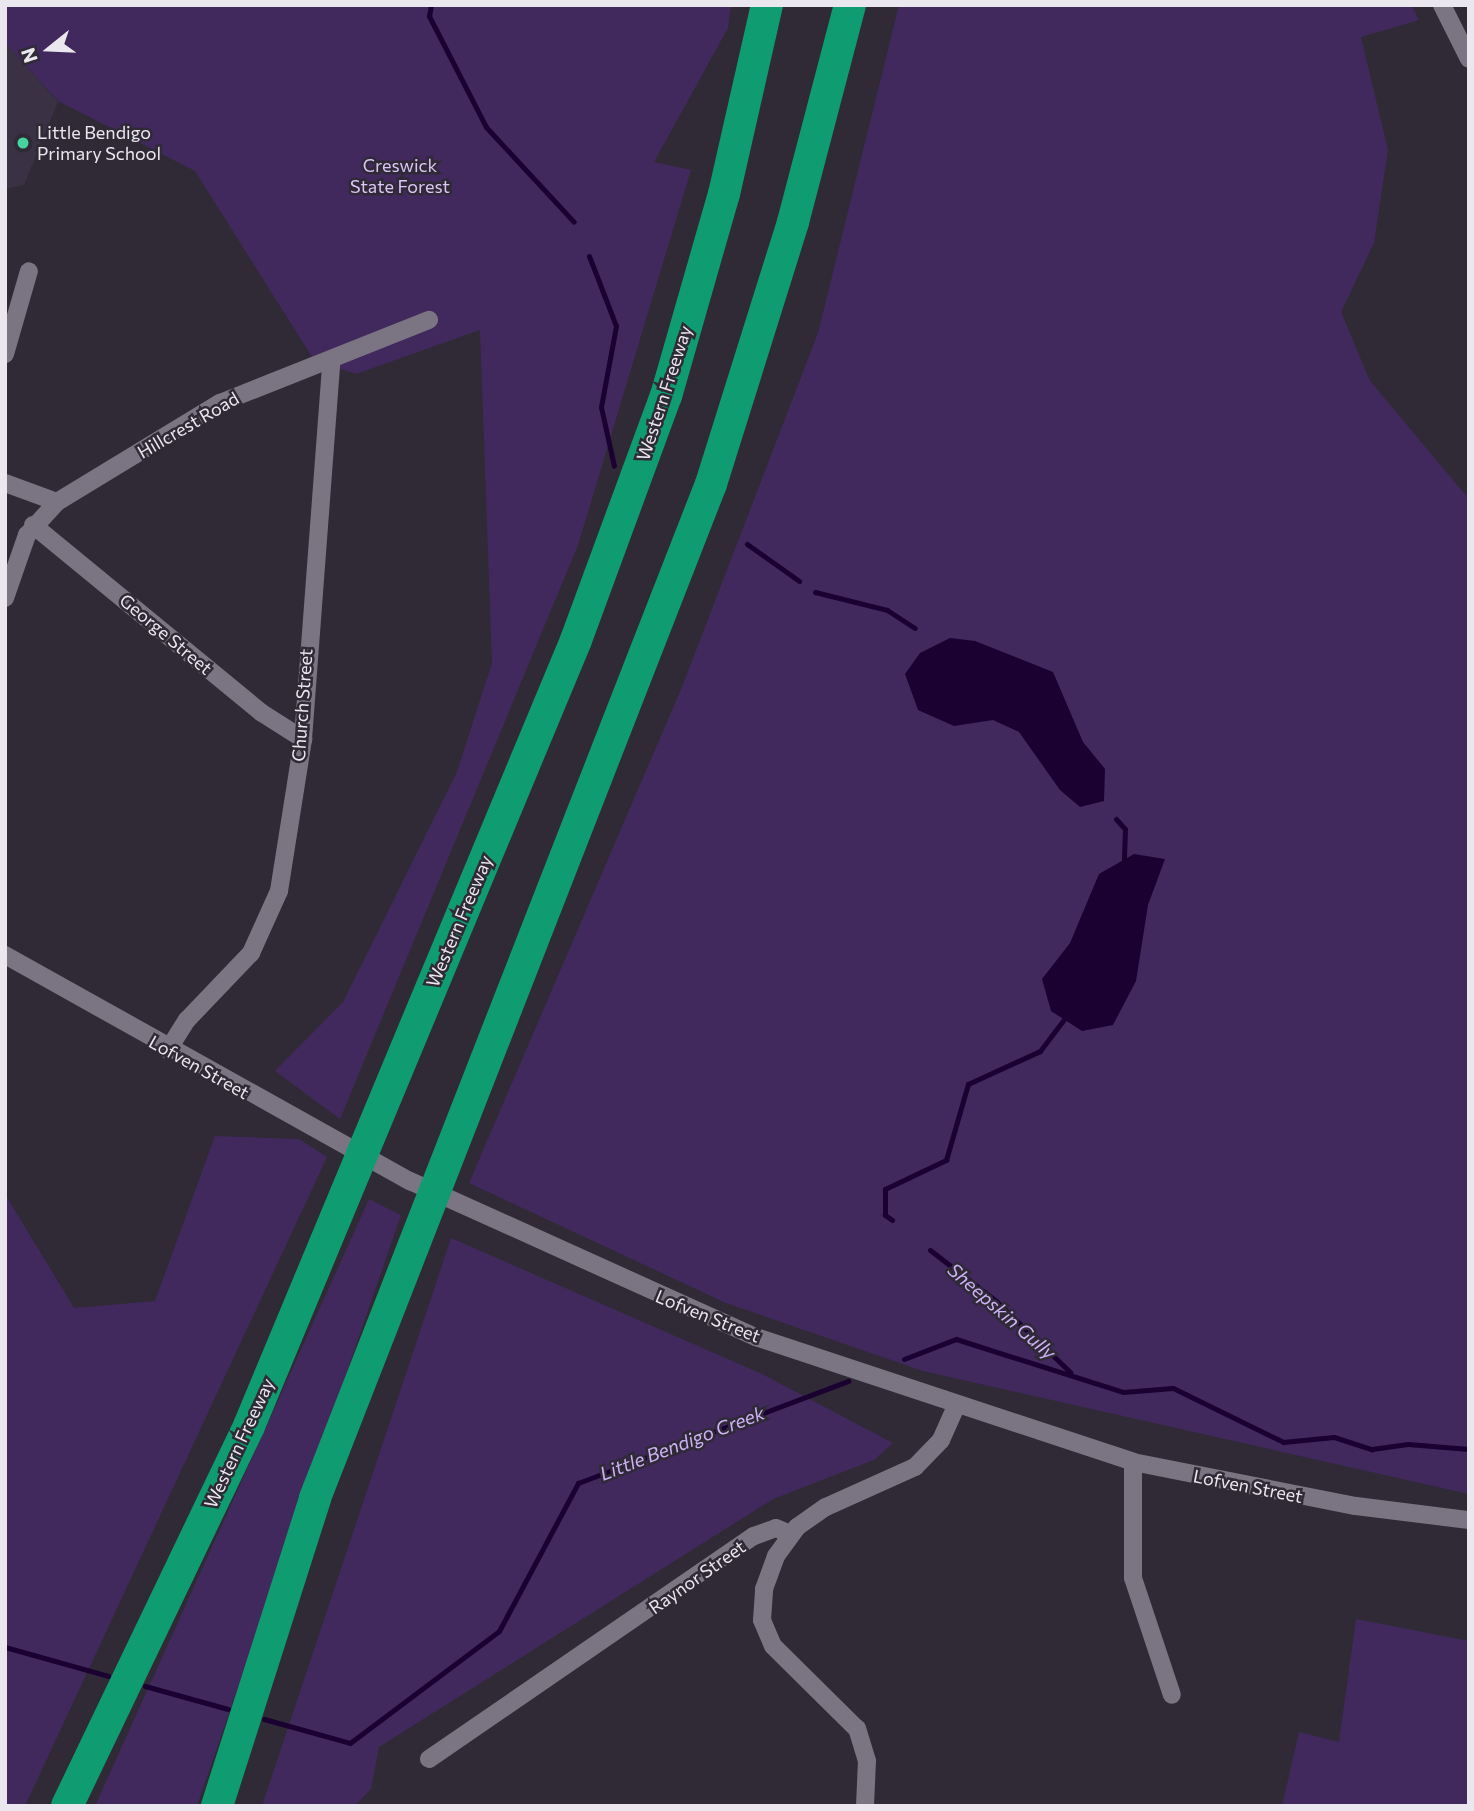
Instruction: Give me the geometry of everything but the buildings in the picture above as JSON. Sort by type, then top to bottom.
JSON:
[{"type":"highway","name":"Western Freeway","points":[[67,1806],[249,1426],[576,640],[666,396],[724,194],[767,5]]},
{"type":"highway","points":[[217,1806],[314,1498],[711,484],[793,222],[850,5]]},
{"type":"street","points":[[1442,5],[1469,59]]},
{"type":"street","points":[[5,354],[29,271]]},
{"type":"street","name":"Hillcrest Road","points":[[5,598],[33,525],[57,502],[199,414],[267,383],[331,363],[429,320]]},
{"type":"street","name":"Church Street","points":[[168,1050],[187,1020],[244,962],[273,911],[303,739],[331,363]]},
{"type":"street","points":[[5,483],[57,502]]},
{"type":"street","name":"George Street","points":[[33,525],[262,713],[303,739]]},
{"type":"street","name":"Lofven Street","points":[[5,954],[168,1050],[298,1122],[480,1216],[756,1337],[955,1408],[1133,1462],[1300,1496],[1469,1520]]},
{"type":"street","points":[[866,1806],[867,1761],[857,1729],[777,1652],[764,1627],[767,1575],[790,1534],[826,1507],[915,1467],[941,1440],[955,1408]]},
{"type":"street","points":[[1133,1462],[1133,1578],[1172,1695]]},
{"type":"street","name":"Raynor Street","points":[[429,1759],[754,1536],[776,1528],[790,1534]]},
{"type":"shaded area","name":"Little Bendigo Primary School","points":[[5,43],[58,102],[24,185],[5,189]]},
{"type":"shaded area","points":[[950,638],[975,641],[1053,672],[1083,742],[1105,769],[1104,801],[1080,807],[1060,790],[1019,732],[993,720],[954,726],[918,710],[905,674],[920,653]]},
{"type":"shaded area","points":[[1134,854],[1165,859],[1148,905],[1136,981],[1113,1025],[1082,1031],[1051,1011],[1042,979],[1070,943],[1099,874]]},
{"type":"green space","name":"Creswick State Forest","points":[[5,5],[731,5],[728,28],[654,162],[691,170],[578,545],[340,1119],[275,1071],[343,1002],[457,772],[492,663],[480,330],[356,374],[314,360],[195,171],[58,101],[5,43]]},
{"type":"green space","points":[[899,5],[1411,5],[1419,20],[1361,37],[1388,150],[1374,243],[1341,312],[1370,381],[1469,499],[1469,1494],[923,1371],[726,1303],[469,1183],[682,687],[818,333]]},
{"type":"green space","points":[[215,1136],[299,1139],[327,1157],[25,1806],[5,1806],[5,1194],[74,1308],[155,1301]]},
{"type":"green space","points":[[369,1199],[401,1215],[197,1806],[95,1806]]},
{"type":"green space","points":[[451,1238],[762,1374],[893,1443],[874,1460],[773,1499],[379,1747],[371,1789],[355,1806],[262,1806]]},
{"type":"green space","points":[[1356,1619],[1469,1641],[1469,1806],[1282,1806],[1299,1732],[1339,1742]]},
{"type":"waterway","name":"Sheepskin Gully","points":[[431,5],[429,16],[486,127],[574,222]]},
{"type":"waterway","name":"Sheepskin Gully","points":[[589,256],[616,326],[601,407],[614,466]]},
{"type":"waterway","name":"Sheepskin Gully","points":[[747,544],[799,581]]},
{"type":"waterway","name":"Sheepskin Gully","points":[[815,592],[887,610],[915,628]]},
{"type":"waterway","name":"Sheepskin Gully","points":[[1116,819],[1125,829],[1124,865]]},
{"type":"waterway","name":"Sheepskin Gully","points":[[892,1220],[885,1215],[885,1189],[946,1160],[968,1084],[1040,1051],[1068,1014]]},
{"type":"waterway","name":"Sheepskin Gully","points":[[930,1250],[996,1301],[1070,1372]]},
{"type":"waterway","name":"Little Bendigo Creek","points":[[904,1359],[956,1339],[1123,1392],[1173,1388],[1283,1442],[1334,1437],[1372,1449],[1408,1444],[1469,1449]]},
{"type":"waterway","name":"Little Bendigo Creek","points":[[264,1719],[350,1743],[499,1631],[578,1483],[848,1381]]},
{"type":"waterway","name":"Little Bendigo Creek","points":[[5,1647],[108,1676]]},
{"type":"waterway","name":"Little Bendigo Creek","points":[[145,1686],[228,1709]]},
{"type":"place","name":"Little Bendigo Primary School","points":[[23,143]]}]
